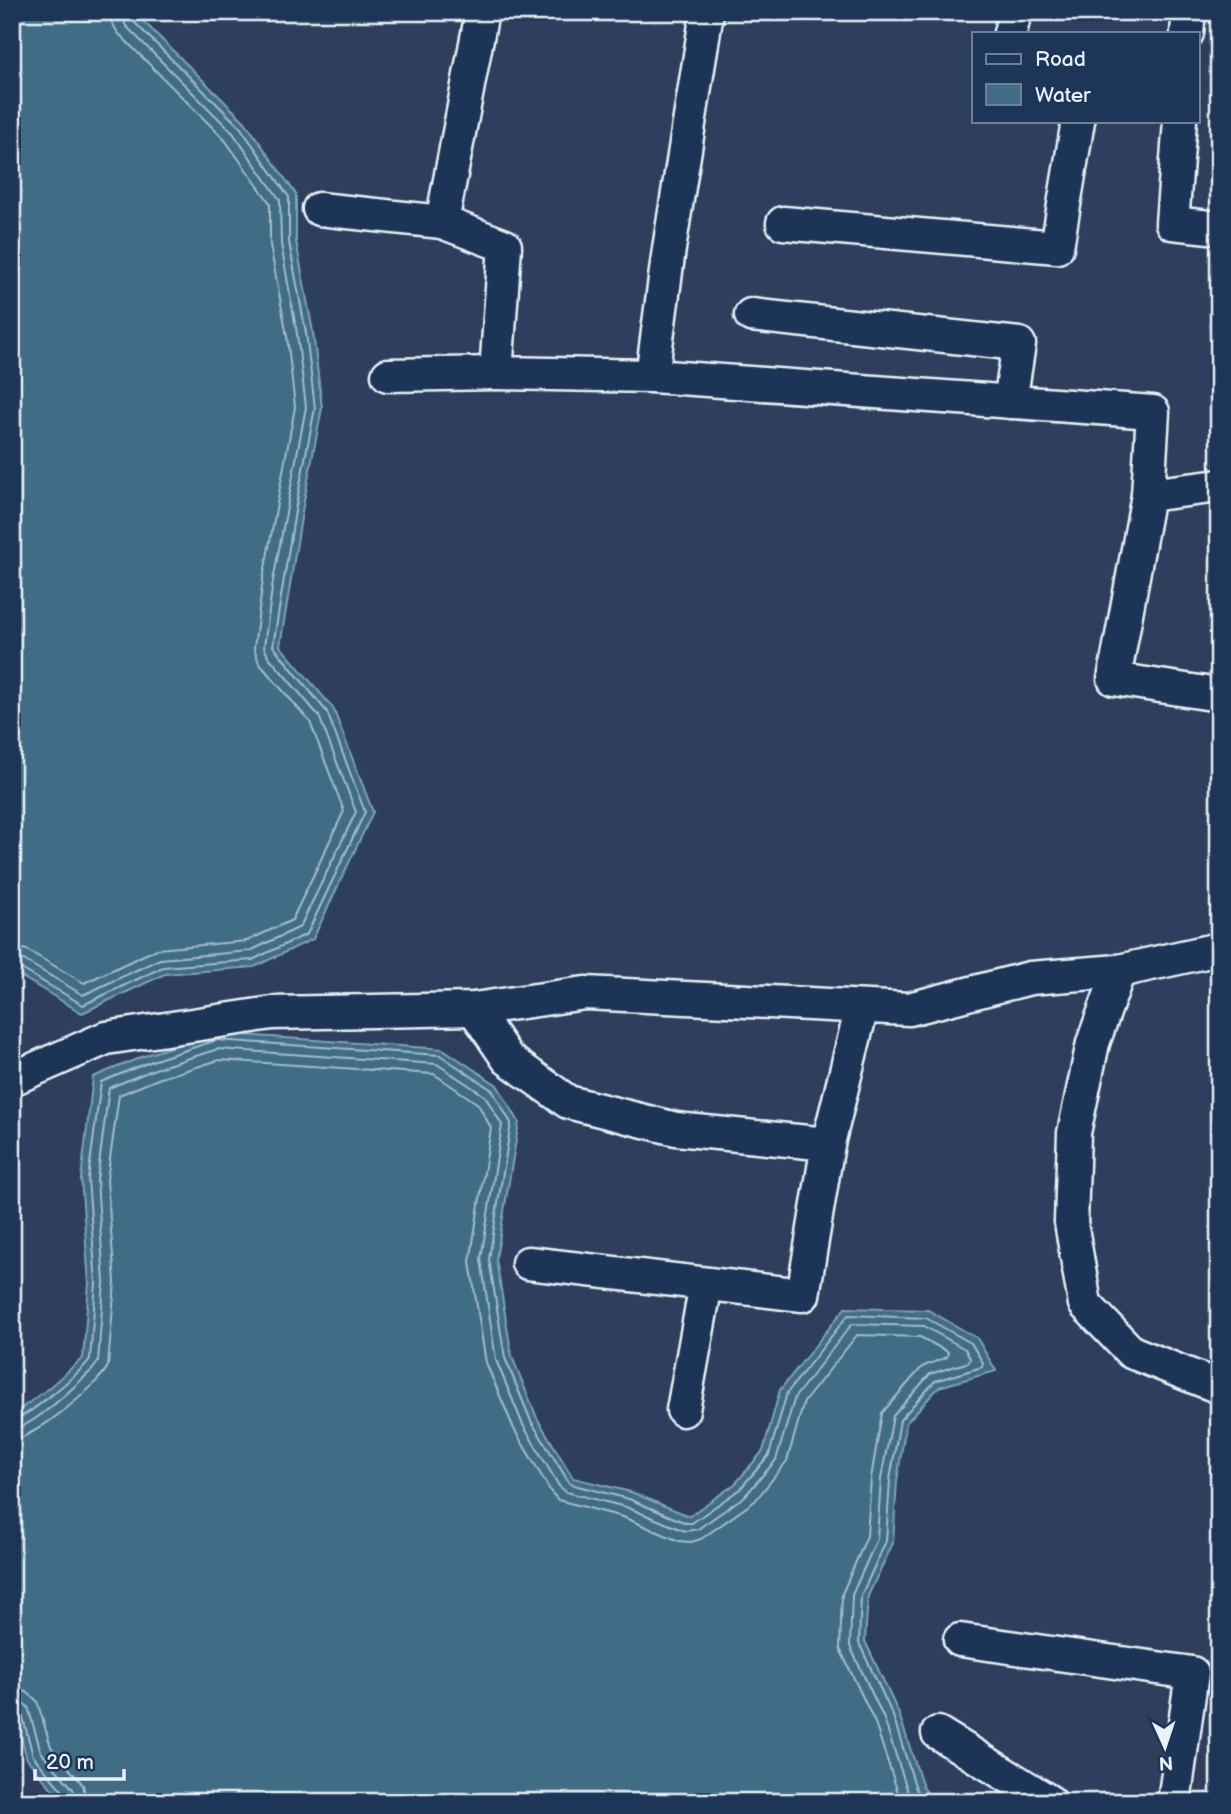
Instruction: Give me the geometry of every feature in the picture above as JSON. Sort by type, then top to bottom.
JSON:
[{"type":"street","points":[[442,222],[481,12]]},
{"type":"street","points":[[652,376],[669,249],[708,12]]},
{"type":"street","points":[[1010,32],[1015,12]]},
{"type":"street","points":[[1187,32],[1189,12]]},
{"type":"street","points":[[783,223],[1058,247],[1078,122]]},
{"type":"street","points":[[1181,122],[1172,223],[1219,228]]},
{"type":"street","points":[[319,209],[442,222],[505,246],[496,373]]},
{"type":"street","points":[[751,315],[1019,344],[1010,402]]},
{"type":"street","points":[[388,375],[496,373],[652,376],[1153,412],[1148,495],[1114,679],[1219,695]]},
{"type":"street","points":[[1148,495],[1219,486]]},
{"type":"street","points":[[12,1079],[106,1038],[272,1013],[474,1009],[584,993],[909,1009],[1030,978],[1119,971],[1219,949]]},
{"type":"street","points":[[1119,971],[1093,1043],[1074,1133],[1071,1222],[1084,1304],[1131,1352],[1219,1387]]},
{"type":"street","points":[[528,1264],[803,1295],[828,1143],[862,1007]]},
{"type":"street","points":[[474,1009],[508,1059],[568,1102],[676,1129],[828,1143]]},
{"type":"street","points":[[683,1410],[706,1284]]},
{"type":"street","points":[[960,1640],[1192,1673],[1174,1802]]},
{"type":"street","points":[[938,1733],[1050,1802]]},
{"type":"water","points":[[12,12],[134,12],[245,122],[296,194],[296,241],[313,332],[322,408],[280,646],[333,708],[373,812],[313,939],[254,967],[165,974],[82,1013],[12,971]]},
{"type":"water","points":[[215,1033],[443,1049],[497,1085],[519,1122],[496,1259],[512,1357],[537,1418],[573,1478],[631,1492],[689,1516],[735,1484],[763,1451],[780,1390],[845,1308],[928,1310],[977,1338],[996,1371],[939,1387],[906,1423],[897,1481],[893,1543],[868,1596],[865,1641],[899,1714],[923,1787],[934,1802],[63,1802],[27,1759],[14,1710],[12,1415],[83,1358],[89,1283],[81,1179],[93,1077],[149,1054]]}]
